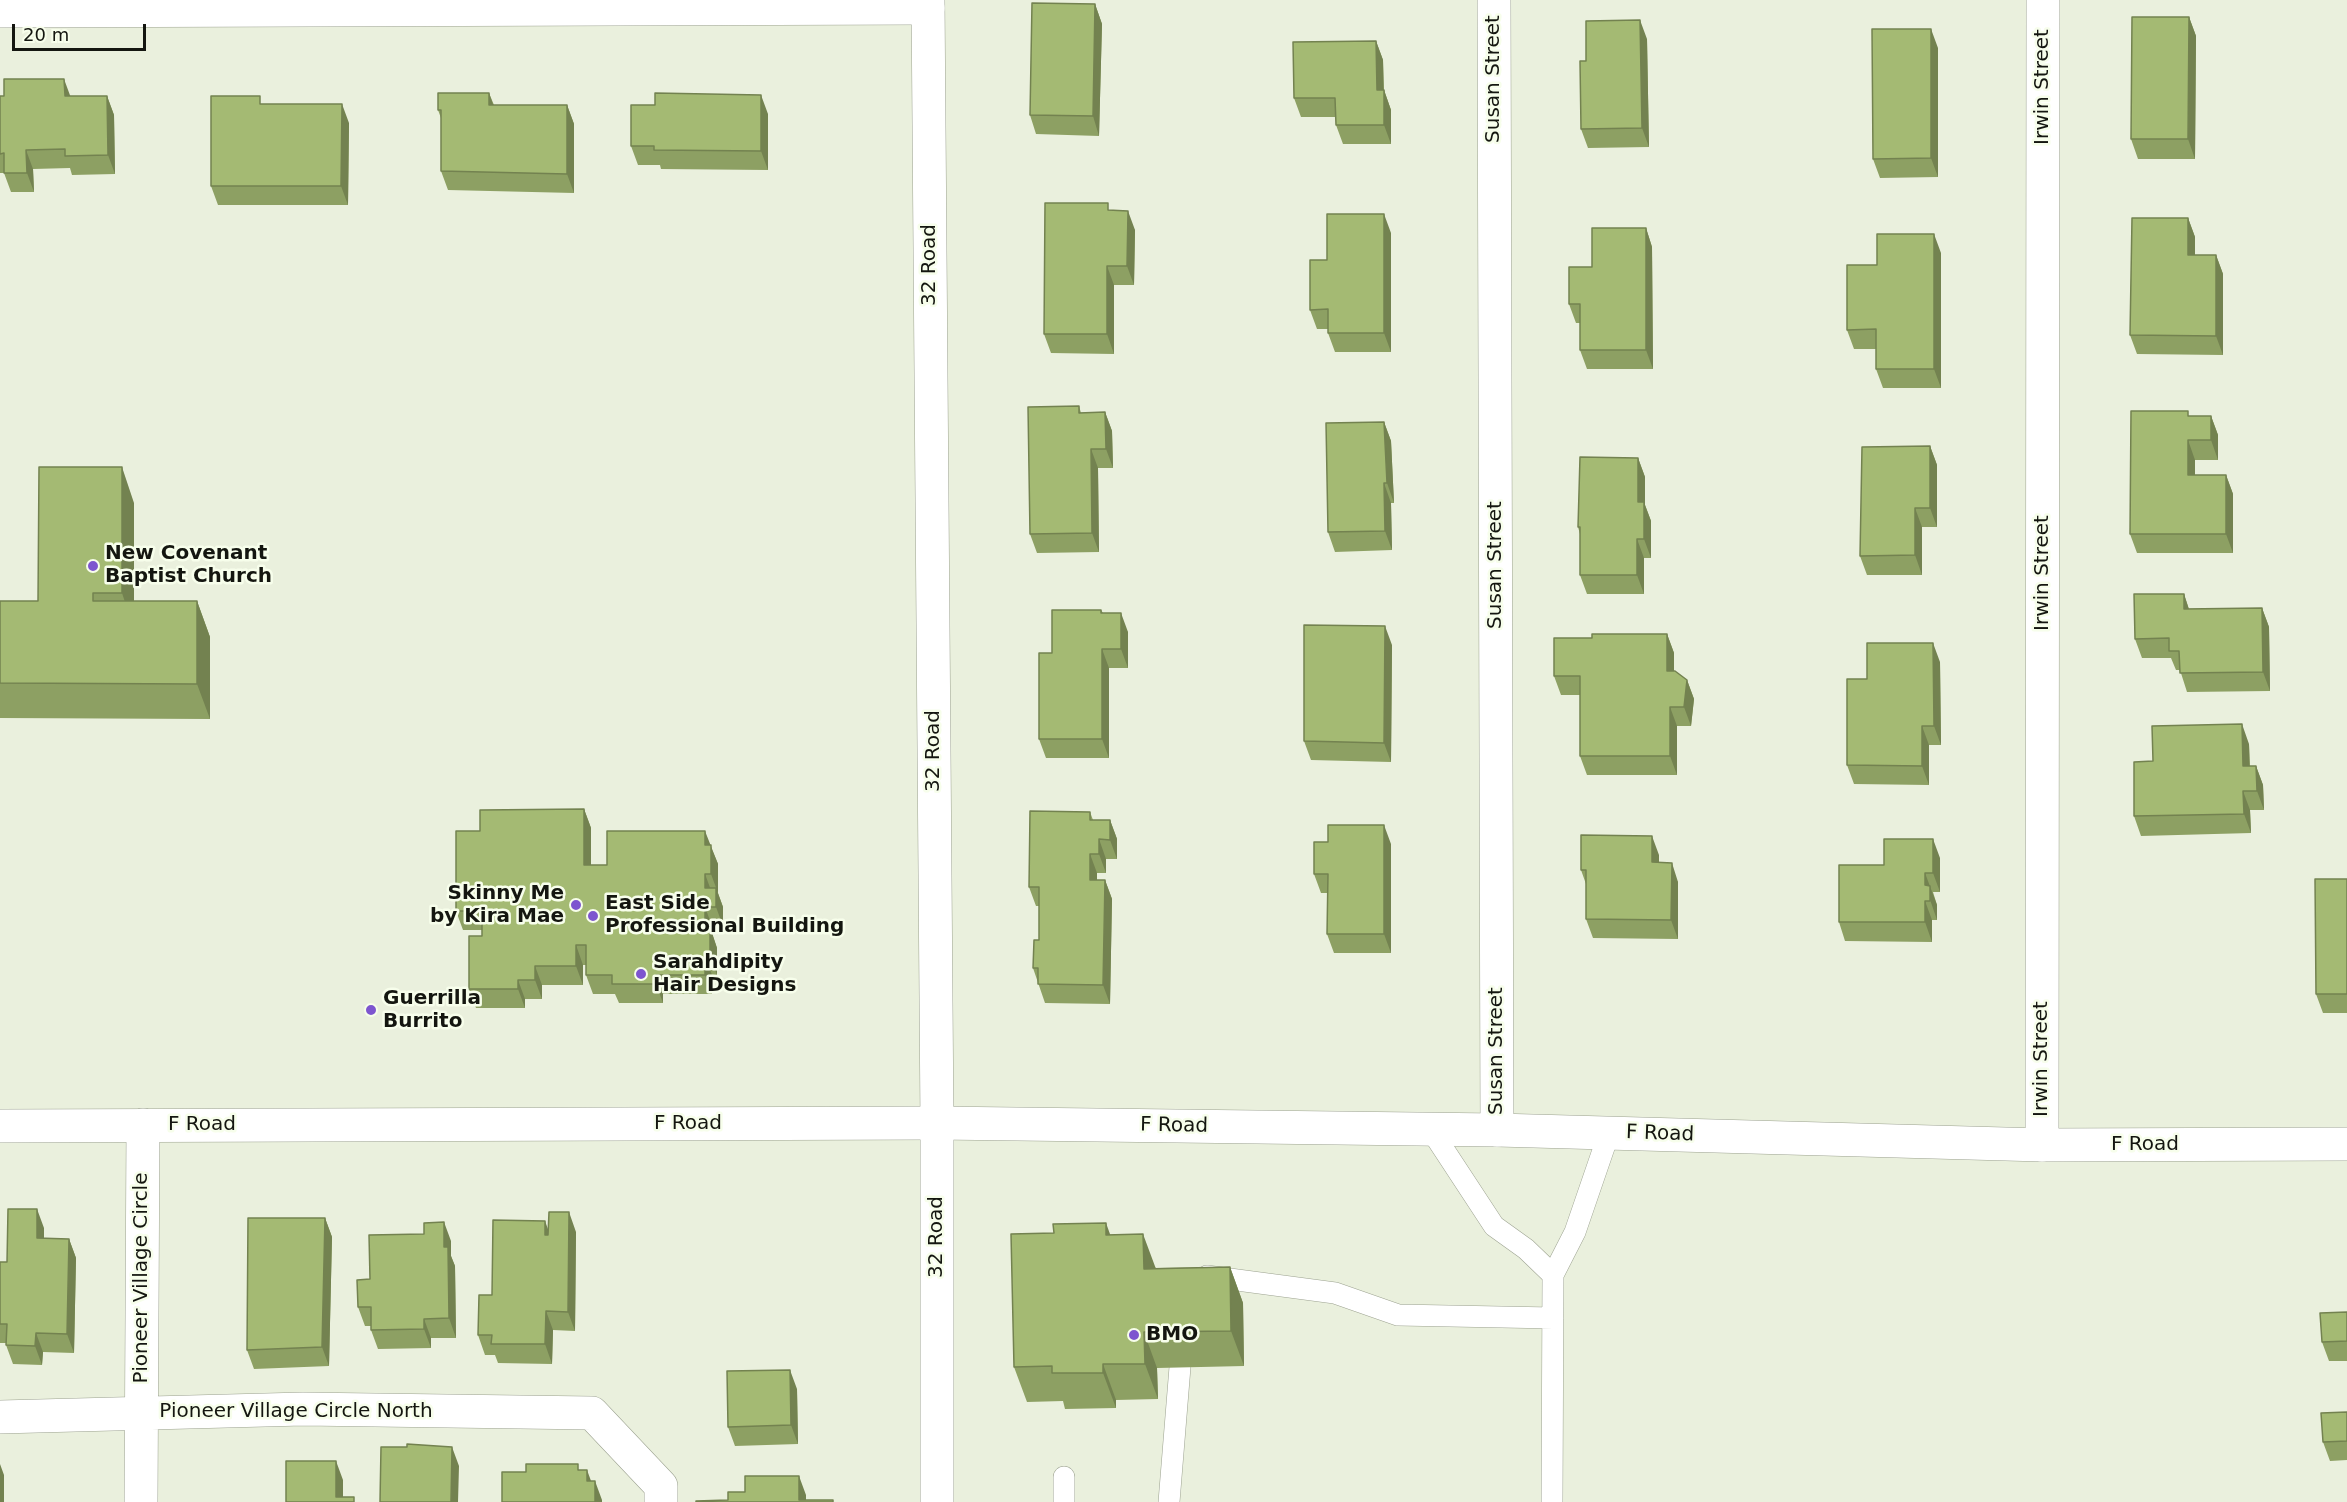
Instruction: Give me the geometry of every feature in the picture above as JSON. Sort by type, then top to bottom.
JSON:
[{"type":"street","name":"Susan Street","points":[[1494,0],[1497,1130]]},
{"type":"street","name":"Irwin Street","points":[[2042,1146],[2043,0]]},
{"type":"street","points":[[0,11],[175,6],[928,4]]},
{"type":"street","name":"32 Road","points":[[928,4],[937,1123],[937,1502]]},
{"type":"street","name":"F Road","points":[[0,1126],[937,1123],[1497,1130],[2042,1146],[2347,1144]]},
{"type":"street","name":"Pioneer Village Circle","points":[[141,1502],[143,1125]]},
{"type":"street","name":"Pioneer Village Circle North","points":[[0,1417],[303,1410],[591,1413],[661,1486],[661,1502]]},
{"type":"lane","points":[[1431,1130],[1494,1226],[1526,1249],[1553,1275]]},
{"type":"lane","points":[[1552,1502],[1553,1275],[1575,1232],[1609,1133]]},
{"type":"lane","points":[[1182,1272],[1335,1293],[1398,1315],[1553,1318]]},
{"type":"lane","points":[[1169,1502],[1180,1367]]},
{"type":"lane","points":[[1064,1477],[1064,1502]]},
{"type":"building","points":[[1032,3],[1095,4],[1093,116],[1030,115]]},
{"type":"building","points":[[2132,17],[2189,17],[2188,139],[2131,139]]},
{"type":"building","points":[[1640,20],[1642,128],[1581,129],[1580,61],[1586,61],[1586,21]]},
{"type":"building","points":[[1872,29],[1931,29],[1931,158],[1873,159]]},
{"type":"building","points":[[1376,41],[1377,90],[1384,90],[1384,125],[1336,125],[1335,98],[1294,98],[1293,42]]},
{"type":"building","points":[[4,79],[64,79],[65,96],[107,96],[108,155],[65,156],[65,149],[26,150],[27,173],[4,173],[4,153],[0,154],[0,96],[4,96]]},
{"type":"building","points":[[438,93],[489,93],[489,105],[567,105],[567,174],[441,171],[441,110],[438,110]]},
{"type":"building","points":[[655,93],[761,95],[761,151],[654,150],[654,146],[631,146],[631,105],[655,105]]},
{"type":"building","points":[[211,96],[260,96],[260,104],[342,104],[341,186],[211,186]]},
{"type":"building","points":[[1045,203],[1108,203],[1108,210],[1128,211],[1127,266],[1107,266],[1107,334],[1044,334]]},
{"type":"building","points":[[1327,214],[1384,214],[1384,333],[1328,333],[1328,309],[1310,310],[1310,260],[1327,260]]},
{"type":"building","points":[[2132,218],[2188,218],[2188,255],[2216,255],[2216,336],[2130,335]]},
{"type":"building","points":[[1592,228],[1646,228],[1646,350],[1580,350],[1580,304],[1569,304],[1569,267],[1592,267]]},
{"type":"building","points":[[1877,234],[1934,234],[1934,369],[1876,369],[1876,329],[1847,330],[1847,265],[1877,265]]},
{"type":"building","points":[[1079,406],[1079,413],[1105,412],[1106,449],[1091,449],[1092,533],[1030,534],[1028,407]]},
{"type":"building","points":[[2131,411],[2188,411],[2188,416],[2211,416],[2211,440],[2188,440],[2188,475],[2226,475],[2226,534],[2130,534]]},
{"type":"building","points":[[1384,422],[1387,483],[1384,483],[1385,531],[1328,532],[1326,423]]},
{"type":"building","points":[[1930,446],[1930,508],[1915,508],[1915,555],[1860,556],[1862,447]]},
{"type":"building","points":[[1580,457],[1638,458],[1638,502],[1644,502],[1644,539],[1637,539],[1637,575],[1580,575],[1580,527],[1578,527]]},
{"type":"building","name":"New Covenant Baptist Church","points":[[39,467],[122,467],[122,593],[93,593],[93,601],[197,601],[197,684],[0,683],[0,601],[38,601]]},
{"type":"building","points":[[2134,594],[2184,594],[2184,609],[2262,608],[2263,672],[2180,673],[2179,651],[2169,651],[2169,638],[2135,639]]},
{"type":"building","points":[[1052,610],[1101,610],[1101,613],[1121,613],[1121,649],[1102,649],[1102,739],[1039,739],[1039,653],[1052,653]]},
{"type":"building","points":[[1304,625],[1385,626],[1384,743],[1304,741]]},
{"type":"building","points":[[1592,634],[1667,634],[1667,671],[1675,671],[1687,680],[1684,707],[1670,707],[1670,756],[1580,756],[1580,676],[1554,676],[1554,638],[1592,638]]},
{"type":"building","points":[[1867,643],[1933,643],[1934,726],[1922,726],[1922,766],[1847,765],[1847,679],[1867,679]]},
{"type":"building","points":[[2242,724],[2243,766],[2256,766],[2257,791],[2243,791],[2244,814],[2134,816],[2134,762],[2153,761],[2152,726]]},
{"type":"building","name":"East Side Professional Building","points":[[584,809],[584,865],[607,865],[607,831],[705,831],[705,845],[711,845],[711,874],[705,874],[705,888],[716,888],[716,907],[705,907],[705,928],[710,928],[710,956],[705,956],[705,975],[656,975],[656,984],[612,984],[612,975],[586,975],[586,945],[576,945],[576,966],[535,966],[535,980],[518,980],[518,989],[469,989],[469,936],[482,936],[482,911],[456,911],[456,831],[480,831],[480,810]]},
{"type":"building","points":[[1030,811],[1090,812],[1090,820],[1110,820],[1110,840],[1099,839],[1099,854],[1090,854],[1090,880],[1105,880],[1103,985],[1038,984],[1038,968],[1033,968],[1034,940],[1039,940],[1039,887],[1029,887]]},
{"type":"building","points":[[1328,825],[1384,825],[1384,934],[1327,934],[1328,874],[1314,874],[1314,842],[1328,842]]},
{"type":"building","points":[[1581,835],[1652,836],[1652,862],[1672,863],[1671,920],[1586,919],[1586,870],[1581,870]]},
{"type":"building","points":[[1884,839],[1933,839],[1933,873],[1925,873],[1925,885],[1930,886],[1930,901],[1925,901],[1925,922],[1839,922],[1839,865],[1884,865]]},
{"type":"building","points":[[2315,879],[2347,879],[2347,994],[2316,994]]},
{"type":"building","points":[[8,1209],[37,1209],[37,1238],[69,1239],[67,1334],[36,1333],[35,1346],[6,1345],[7,1324],[0,1324],[0,1262],[7,1262]]},
{"type":"building","points":[[549,1212],[569,1212],[568,1312],[546,1311],[545,1344],[491,1344],[492,1335],[478,1335],[479,1295],[492,1295],[493,1220],[545,1221],[545,1235],[548,1235]]},
{"type":"building","points":[[248,1218],[325,1218],[322,1347],[247,1350]]},
{"type":"building","points":[[444,1222],[444,1247],[448,1247],[449,1318],[424,1319],[424,1329],[371,1330],[371,1307],[358,1307],[357,1280],[370,1279],[369,1235],[424,1234],[424,1223]]},
{"type":"building","name":"BMO","points":[[1106,1223],[1106,1235],[1143,1234],[1144,1269],[1230,1267],[1231,1331],[1144,1332],[1145,1364],[1103,1364],[1103,1373],[1052,1373],[1052,1366],[1014,1367],[1011,1234],[1054,1233],[1053,1224]]},
{"type":"building","points":[[2347,1312],[2347,1341],[2322,1342],[2320,1313]]},
{"type":"building","points":[[790,1370],[791,1425],[728,1427],[727,1371]]},
{"type":"building","points":[[2347,1412],[2347,1441],[2323,1442],[2321,1413]]},
{"type":"building","points":[[407,1444],[452,1447],[451,1502],[380,1502],[381,1447],[407,1447]]},
{"type":"building","points":[[286,1461],[336,1461],[336,1497],[354,1497],[354,1502],[286,1502]]},
{"type":"building","points":[[526,1464],[578,1464],[578,1470],[587,1470],[587,1481],[595,1481],[595,1502],[502,1502],[502,1472],[526,1472]]},
{"type":"building","points":[[745,1476],[799,1476],[799,1500],[833,1500],[833,1502],[696,1502],[728,1500],[728,1492],[745,1492]]},
{"type":"place","name":"New Covenant Baptist Church","points":[[93,566]]},
{"type":"place","name":"Skinny Me by Kira Mae","points":[[576,905]]},
{"type":"place","name":"East Side Professional Building","points":[[593,916]]},
{"type":"place","name":"Sarahdipity Hair Designs","points":[[641,974]]},
{"type":"place","name":"Guerrilla Burrito","points":[[371,1010]]},
{"type":"place","name":"BMO","points":[[1134,1335]]}]
